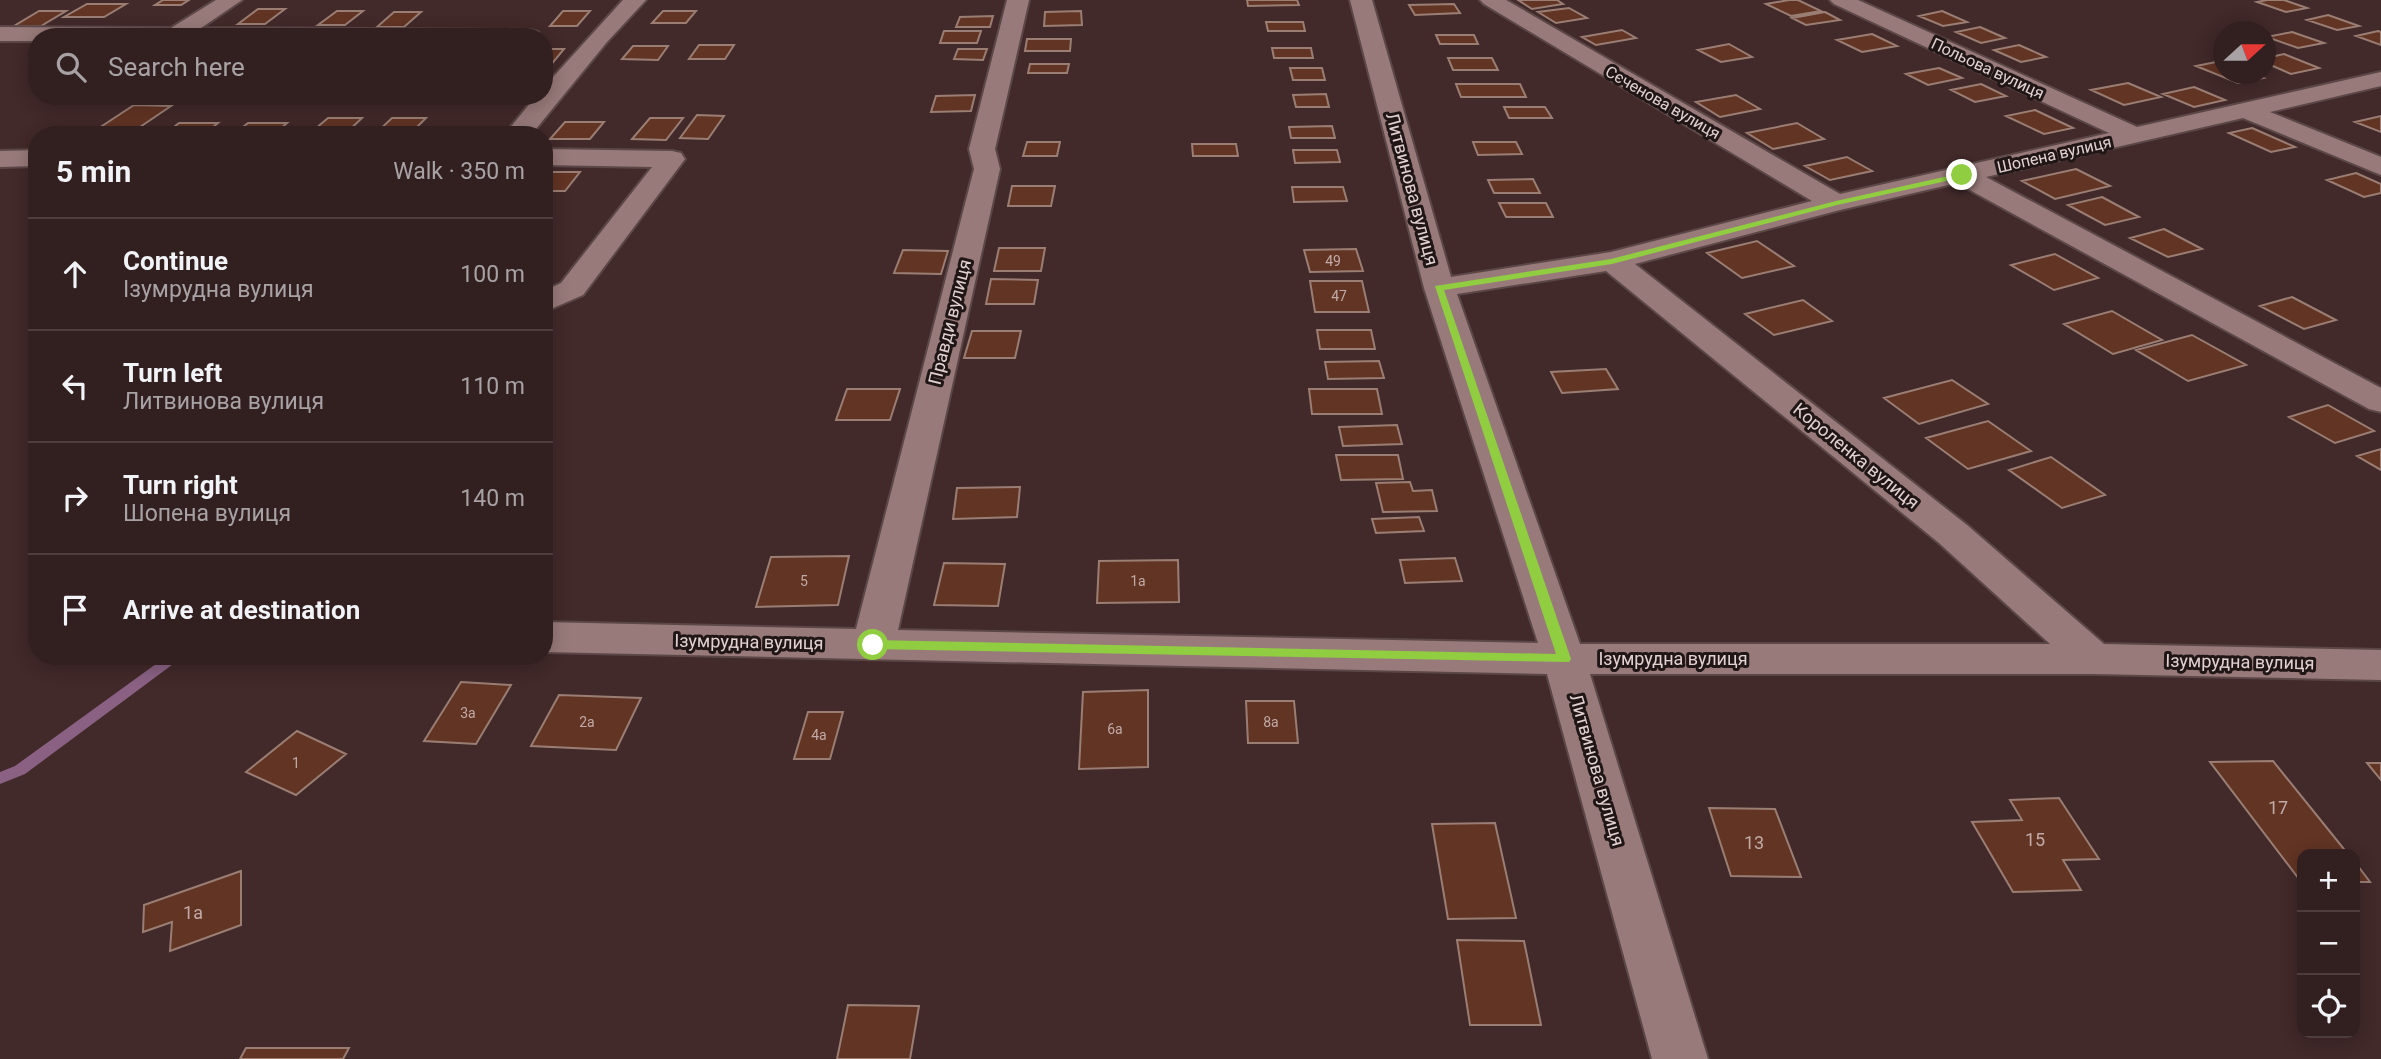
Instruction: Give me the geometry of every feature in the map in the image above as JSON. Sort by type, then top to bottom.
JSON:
[{"type":"street","points":[[187,28],[232,0]]},
{"type":"street","points":[[553,92],[599,37],[635,0]]},
{"type":"street","name":"Правди вулиця","points":[[873,645],[987,169],[982,149],[1018,0]]},
{"type":"street","name":"Литвинова вулиця","points":[[1361,0],[1438,288],[1564,659],[1680,1059]]},
{"type":"street","name":"Сєченова вулиця","points":[[1491,0],[1836,203]]},
{"type":"street","name":"Польова вулиця","points":[[1841,0],[2136,135]]},
{"type":"street","points":[[0,34],[28,34]]},
{"type":"street","points":[[558,37],[599,37]]},
{"type":"street","name":"Шопена вулиця","points":[[1438,288],[1612,261],[1836,203],[2381,79]]},
{"type":"street","points":[[525,126],[542,105]]},
{"type":"street","points":[[2245,110],[2381,167]]},
{"type":"street","points":[[553,157],[672,159],[572,289],[553,298]]},
{"type":"street","points":[[0,159],[28,158]]},
{"type":"street","points":[[1962,175],[2381,402]]},
{"type":"street","name":"Короленка вулиця","points":[[1612,261],[1952,534],[2094,659]]},
{"type":"street","name":"Ізумрудна вулиця","points":[[553,637],[1564,659],[2094,659],[2381,664]]},
{"type":"building","points":[[163,0],[189,0],[181,5],[155,5]]},
{"type":"building","points":[[1247,0],[1297,0],[1299,5],[1248,6]]},
{"type":"building","points":[[1518,0],[1557,0],[1563,4],[1532,9]]},
{"type":"building","points":[[1798,0],[1821,11],[1791,16],[1766,4]]},
{"type":"building","points":[[2284,0],[2307,8],[2286,12],[2257,2]]},
{"type":"building","points":[[87,4],[126,4],[104,17],[64,17]]},
{"type":"building","points":[[1454,4],[1460,13],[1415,15],[1409,5]]},
{"type":"building","points":[[1569,8],[1587,18],[1556,23],[1538,12]]},
{"type":"building","points":[[258,9],[285,9],[265,24],[238,24]]},
{"type":"building","points":[[39,11],[66,11],[41,26],[14,26]]},
{"type":"building","points":[[337,11],[363,11],[345,25],[318,25]]},
{"type":"building","points":[[563,11],[590,11],[577,26],[550,26]]},
{"type":"building","points":[[663,11],[696,11],[686,23],[652,23]]},
{"type":"building","points":[[1081,11],[1082,25],[1044,26],[1045,12]]},
{"type":"building","points":[[1942,11],[1967,22],[1943,26],[1919,16]]},
{"type":"building","points":[[394,12],[421,12],[404,27],[377,27]]},
{"type":"building","points":[[1825,12],[1840,20],[1806,25],[1792,18]]},
{"type":"building","points":[[2328,15],[2359,26],[2337,30],[2307,20]]},
{"type":"building","points":[[993,16],[990,27],[956,27],[960,17]]},
{"type":"building","points":[[1266,22],[1303,22],[1305,31],[1268,31]]},
{"type":"building","points":[[1980,27],[2005,38],[1981,43],[1956,32]]},
{"type":"building","points":[[1622,30],[1636,38],[1596,45],[1582,37]]},
{"type":"building","points":[[944,31],[981,31],[977,43],[940,43]]},
{"type":"building","points":[[2292,32],[2324,43],[2298,48],[2276,40],[2276,35]]},
{"type":"building","points":[[2381,32],[2381,45],[2356,36]]},
{"type":"building","points":[[1872,34],[1897,46],[1862,52],[1837,40]]},
{"type":"building","points":[[1436,35],[1474,35],[1478,44],[1440,44]]},
{"type":"building","points":[[1027,39],[1071,39],[1070,51],[1025,51]]},
{"type":"building","points":[[1729,44],[1752,57],[1721,62],[1698,50]]},
{"type":"building","points":[[699,45],[734,45],[725,59],[689,59]]},
{"type":"building","points":[[2019,45],[2046,57],[2021,62],[1994,50]]},
{"type":"building","points":[[633,46],[668,46],[658,60],[622,59]]},
{"type":"building","points":[[1272,48],[1311,48],[1313,58],[1274,58]]},
{"type":"building","points":[[553,49],[564,49],[553,62]]},
{"type":"building","points":[[958,49],[987,49],[983,60],[954,59]]},
{"type":"building","points":[[2284,54],[2319,68],[2291,74],[2276,67],[2276,56]]},
{"type":"building","points":[[1448,58],[1492,58],[1498,70],[1453,70]]},
{"type":"building","points":[[2213,63],[2213,73],[2196,66]]},
{"type":"building","points":[[1030,64],[1069,64],[1067,73],[1028,73]]},
{"type":"building","points":[[1290,68],[1322,68],[1325,80],[1293,80]]},
{"type":"building","points":[[1939,68],[1962,78],[1928,85],[1906,74]]},
{"type":"building","points":[[2128,83],[2161,97],[2124,105],[2091,90]]},
{"type":"building","points":[[1456,84],[1520,84],[1526,97],[1461,97]]},
{"type":"building","points":[[1981,84],[2006,96],[1975,102],[1951,90]]},
{"type":"building","points":[[2194,87],[2225,100],[2194,107],[2163,94]]},
{"type":"building","points":[[1326,94],[1329,107],[1296,107],[1293,95]]},
{"type":"building","points":[[975,95],[971,111],[931,112],[936,96]]},
{"type":"building","points":[[1736,95],[1760,109],[1720,117],[1696,102]]},
{"type":"building","points":[[134,105],[171,106],[141,126],[102,126]]},
{"type":"building","points":[[1504,107],[1545,107],[1552,118],[1509,118]]},
{"type":"building","points":[[2035,110],[2073,128],[2044,134],[2006,116]]},
{"type":"building","points":[[697,115],[724,116],[708,139],[680,138]]},
{"type":"building","points":[[2381,116],[2381,132],[2355,122]]},
{"type":"building","points":[[328,118],[362,118],[354,126],[319,126]]},
{"type":"building","points":[[392,118],[426,118],[418,126],[384,126]]},
{"type":"building","points":[[650,118],[683,118],[666,140],[632,139]]},
{"type":"building","points":[[565,122],[604,122],[590,139],[553,139]]},
{"type":"building","points":[[179,123],[218,123],[214,126],[175,126]]},
{"type":"building","points":[[248,123],[287,123],[284,126],[244,126]]},
{"type":"building","points":[[1797,123],[1824,139],[1773,149],[1747,133]]},
{"type":"building","points":[[1332,126],[1335,138],[1291,138],[1289,127]]},
{"type":"building","points":[[2252,128],[2295,147],[2271,152],[2229,133]]},
{"type":"building","points":[[1027,142],[1060,142],[1057,156],[1023,156]]},
{"type":"building","points":[[1473,142],[1516,142],[1522,154],[1478,155]]},
{"type":"building","points":[[1192,144],[1236,144],[1238,156],[1193,156]]},
{"type":"building","points":[[1293,150],[1337,150],[1340,162],[1295,163]]},
{"type":"building","points":[[1847,157],[1872,171],[1830,180],[1805,166]]},
{"type":"building","points":[[2076,169],[2110,186],[2055,199],[2022,181]]},
{"type":"building","points":[[553,172],[580,172],[565,191],[553,191]]},
{"type":"building","points":[[2356,173],[2381,184],[2381,193],[2364,197],[2327,180]]},
{"type":"building","points":[[1533,179],[1540,193],[1494,193],[1488,180]]},
{"type":"building","points":[[1012,186],[1055,186],[1051,206],[1008,206]]},
{"type":"building","points":[[1292,187],[1343,187],[1347,201],[1294,202]]},
{"type":"building","points":[[2102,197],[2139,217],[2105,225],[2068,205]]},
{"type":"building","points":[[1499,203],[1546,203],[1553,217],[1506,217]]},
{"type":"building","points":[[2164,229],[2202,249],[2168,257],[2130,238]]},
{"type":"building","points":[[1757,241],[1794,266],[1742,278],[1707,253]]},
{"type":"building","points":[[999,248],[1045,248],[1041,271],[994,271]]},
{"type":"building","points":[[1356,249],[1363,271],[1310,272],[1304,250]]},
{"type":"building","points":[[903,250],[948,251],[941,274],[894,273]]},
{"type":"building","points":[[2055,254],[2098,278],[2054,290],[2011,265]]},
{"type":"building","points":[[991,279],[1038,280],[1034,304],[986,304]]},
{"type":"building","points":[[1310,281],[1362,281],[1369,312],[1315,312]]},
{"type":"building","points":[[2292,297],[2336,320],[2304,329],[2260,306]]},
{"type":"building","points":[[1803,300],[1832,321],[1774,335],[1745,314]]},
{"type":"building","points":[[2112,311],[2162,340],[2113,354],[2064,324]]},
{"type":"building","points":[[1317,330],[1371,330],[1375,349],[1320,349]]},
{"type":"building","points":[[972,331],[1021,331],[1015,358],[964,358]]},
{"type":"building","points":[[2192,335],[2246,365],[2188,381],[2136,350]]},
{"type":"building","points":[[1379,361],[1384,378],[1328,379],[1325,362]]},
{"type":"building","points":[[1606,369],[1618,389],[1562,393],[1551,372]]},
{"type":"building","points":[[1952,380],[1988,404],[1919,424],[1884,398]]},
{"type":"building","points":[[847,389],[900,389],[890,420],[836,420]]},
{"type":"building","points":[[1309,389],[1377,389],[1382,414],[1312,414]]},
{"type":"building","points":[[2328,405],[2374,431],[2335,443],[2289,417]]},
{"type":"building","points":[[1988,421],[2031,451],[1968,469],[1926,438]]},
{"type":"building","points":[[1397,425],[1402,444],[1343,446],[1339,427]]},
{"type":"building","points":[[2381,449],[2381,470],[2357,456]]},
{"type":"building","points":[[1336,455],[1398,455],[1403,479],[1341,480]]},
{"type":"building","points":[[2051,457],[2105,495],[2062,508],[2009,470]]},
{"type":"building","points":[[1410,482],[1413,491],[1432,490],[1437,511],[1383,512],[1376,483]]},
{"type":"building","points":[[1020,487],[1017,517],[953,519],[957,488]]},
{"type":"building","points":[[1419,517],[1424,531],[1376,533],[1372,519]]},
{"type":"building","points":[[849,556],[838,605],[756,607],[771,557]]},
{"type":"building","points":[[1455,558],[1462,581],[1405,583],[1400,560]]},
{"type":"building","points":[[1178,560],[1179,602],[1097,603],[1099,561]]},
{"type":"building","points":[[944,563],[1005,564],[998,606],[934,605]]},
{"type":"building","points":[[461,682],[511,685],[476,744],[424,741]]},
{"type":"building","points":[[1148,690],[1148,767],[1079,769],[1083,692]]},
{"type":"building","points":[[559,695],[641,698],[616,750],[531,746]]},
{"type":"building","points":[[1246,701],[1294,701],[1298,743],[1248,743]]},
{"type":"building","points":[[808,712],[843,712],[830,759],[794,759]]},
{"type":"building","points":[[297,731],[346,754],[296,795],[246,772]]},
{"type":"building","points":[[2273,761],[2344,849],[2297,849],[2297,876],[2210,762]]},
{"type":"building","points":[[2367,763],[2381,763],[2381,780]]},
{"type":"building","points":[[2059,798],[2099,859],[2063,860],[2081,890],[2013,892],[1972,822],[2022,820],[2010,800]]},
{"type":"building","points":[[1709,808],[1775,809],[1801,877],[1731,876]]},
{"type":"building","points":[[1495,823],[1516,918],[1448,919],[1432,824]]},
{"type":"building","points":[[2360,869],[2370,882],[2360,882]]},
{"type":"building","points":[[241,871],[241,925],[170,951],[172,922],[143,932],[144,905]]},
{"type":"building","points":[[1457,940],[1524,941],[1541,1025],[1470,1025]]},
{"type":"building","points":[[848,1005],[919,1006],[910,1059],[837,1059]]},
{"type":"building","points":[[246,1048],[349,1048],[343,1059],[240,1059]]},
{"type":"waterway","points":[[0,778],[20,770],[165,665]]},
{"type":"route","points":[[873,645],[1564,659],[1438,288],[1612,261],[1836,203],[1962,175]]}]
